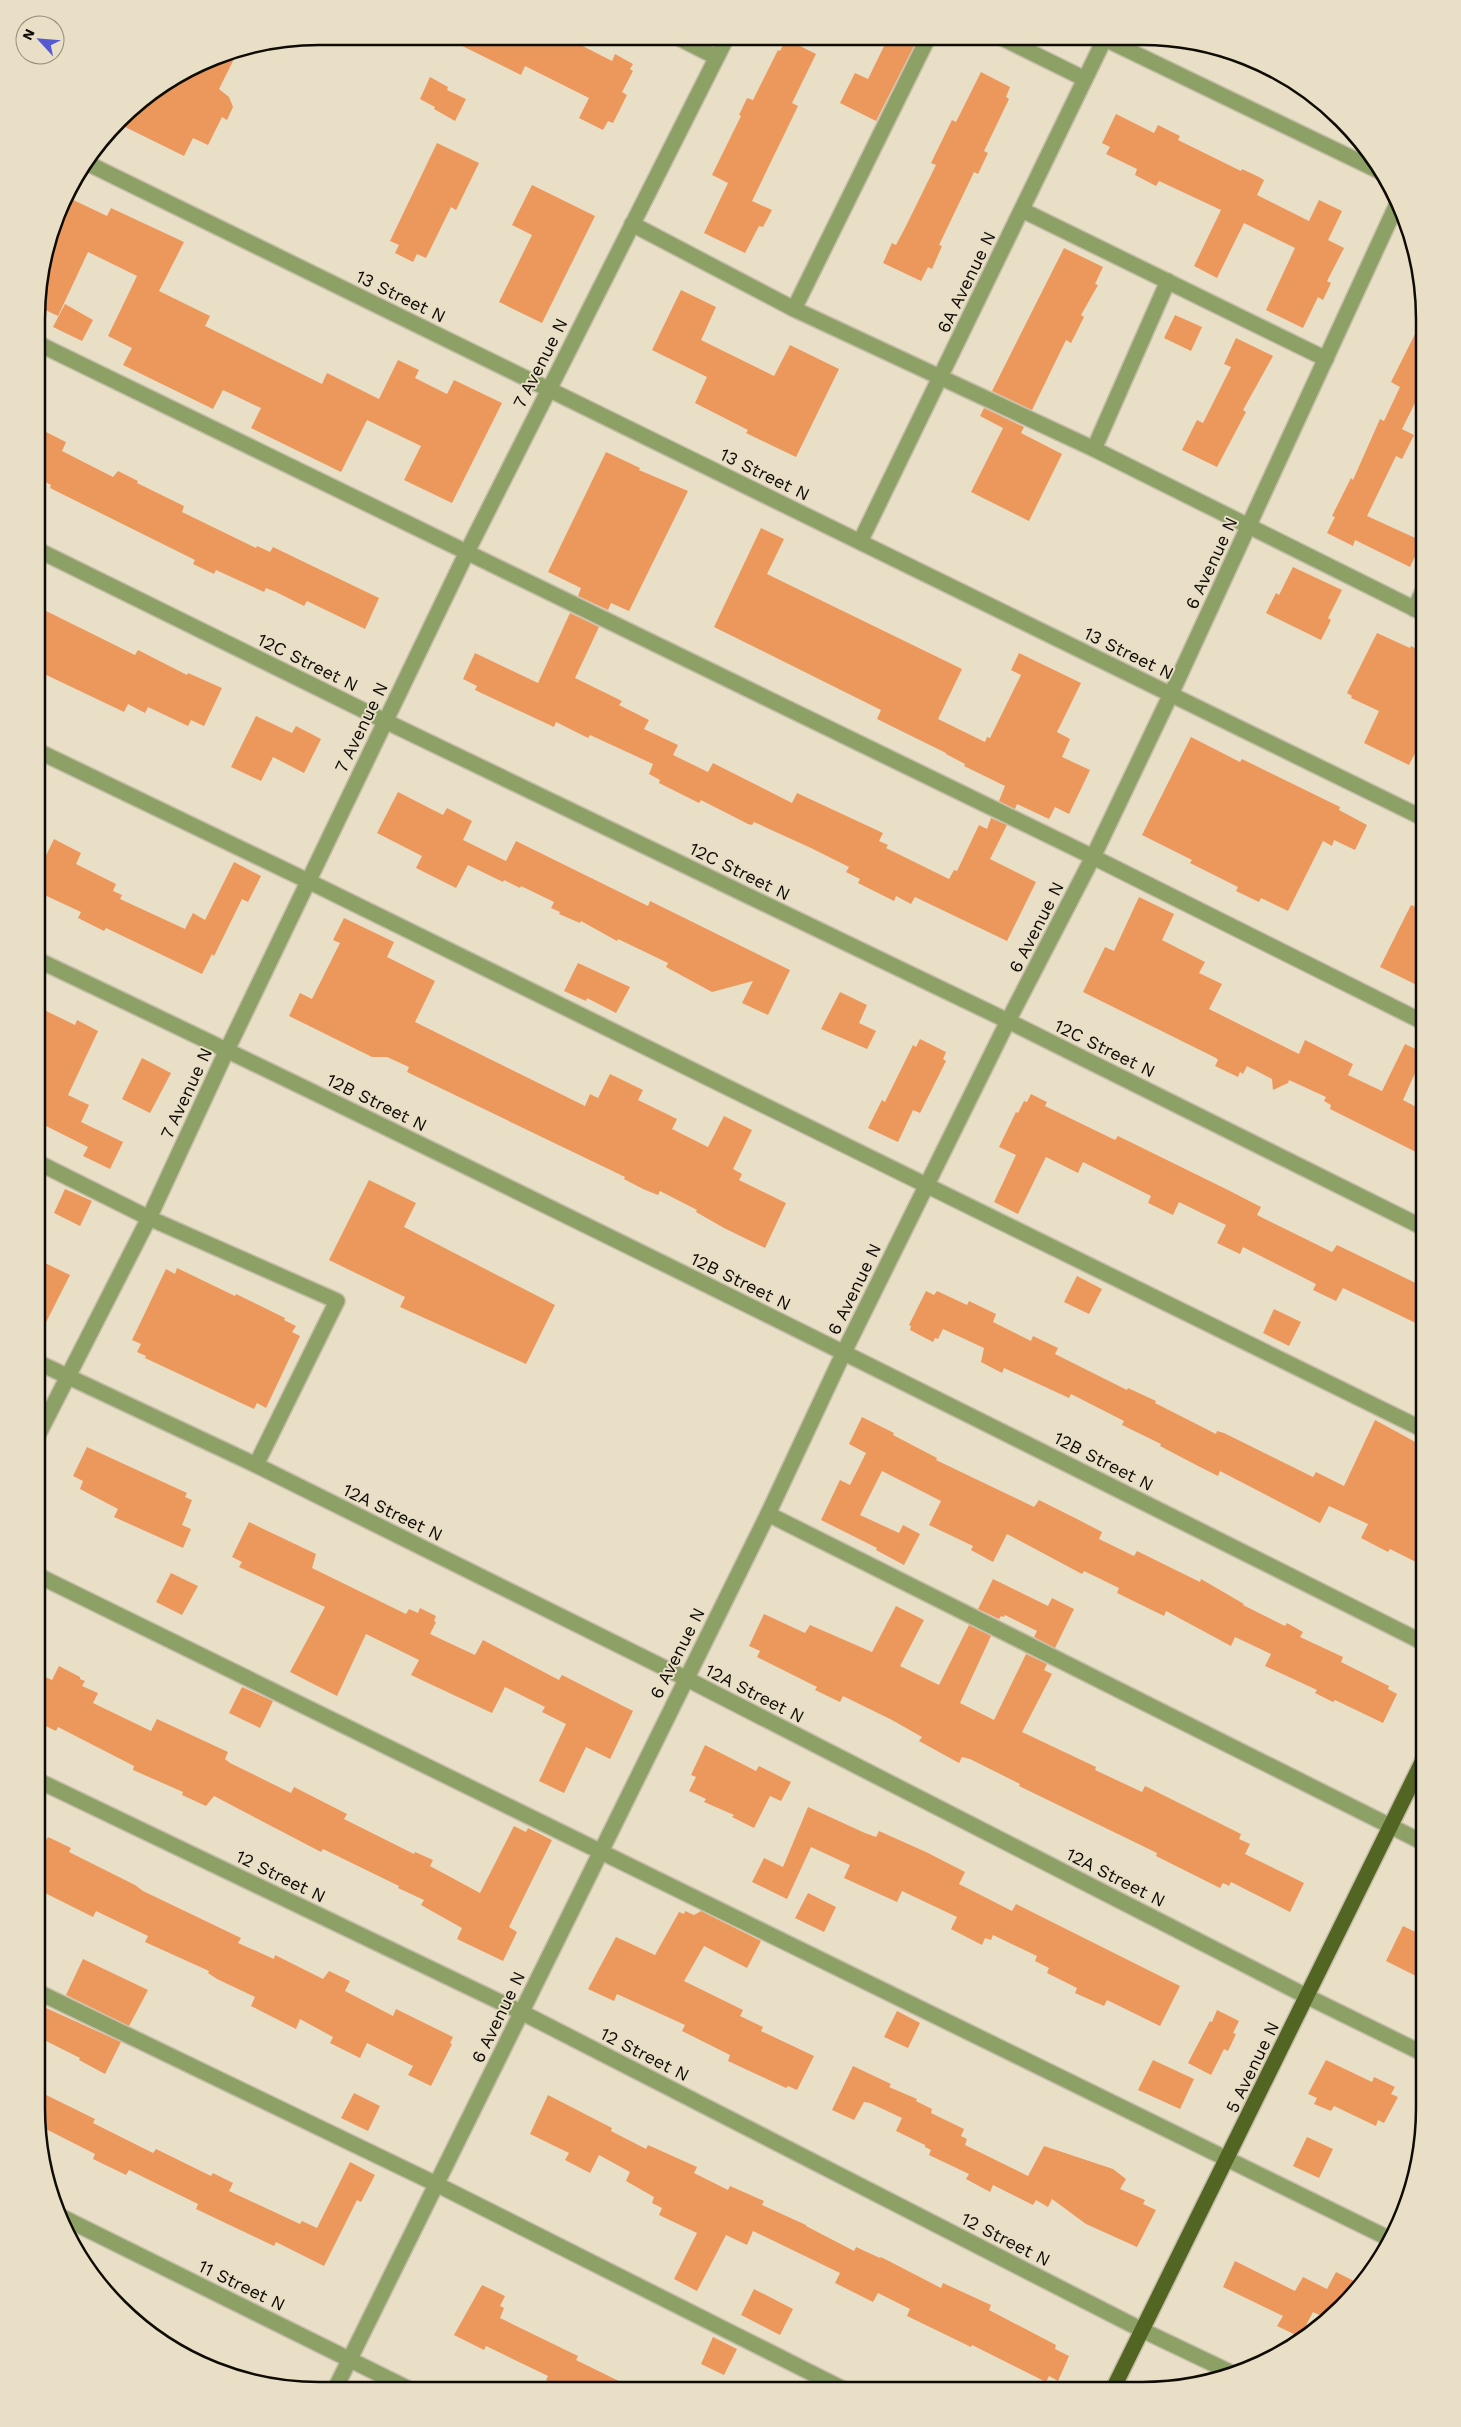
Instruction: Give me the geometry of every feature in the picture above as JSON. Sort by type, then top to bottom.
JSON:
[{"type":"main road","name":"5 Avenue N","points":[[1116,2382],[1308,1997],[1416,1774]]},
{"type":"street","points":[[693,45],[716,56]]},
{"type":"street","name":"7 Avenue N","points":[[45,1420],[149,1218],[227,1050],[467,552],[722,45]]},
{"type":"street","points":[[794,309],[925,45]]},
{"type":"street","points":[[1016,45],[1085,79]]},
{"type":"street","name":"6A Avenue N","points":[[860,542],[1102,45]]},
{"type":"street","points":[[1117,45],[1370,167]]},
{"type":"street","name":"13 Street N","points":[[92,166],[1416,815]]},
{"type":"street","points":[[1022,210],[1326,359]]},
{"type":"street","name":"6 Avenue N","points":[[337,2382],[768,1514],[844,1352],[1008,1021],[1093,857],[1171,694],[1394,211]]},
{"type":"street","points":[[632,224],[794,309],[1094,449],[1249,525],[1416,610]]},
{"type":"street","points":[[1094,449],[1168,281]]},
{"type":"street","points":[[45,347],[1093,857],[1416,1019]]},
{"type":"street","name":"12C Street N","points":[[45,553],[1008,1021],[1416,1224]]},
{"type":"street","points":[[45,754],[308,881],[1416,1426]]},
{"type":"street","name":"12B Street N","points":[[45,963],[227,1050],[844,1352],[1416,1639]]},
{"type":"street","points":[[45,1166],[149,1218],[337,1301],[256,1465]]},
{"type":"street","name":"12A Street N","points":[[45,1366],[256,1465],[685,1678],[1308,1997],[1416,2050]]},
{"type":"street","points":[[768,1514],[1416,1839]]},
{"type":"street","points":[[45,1579],[1226,2161],[1384,2236]]},
{"type":"street","name":"12 Street N","points":[[45,1784],[521,2012],[1142,2330],[1224,2369]]},
{"type":"street","points":[[45,1995],[436,2184],[830,2382]]},
{"type":"street","name":"11 Street N","points":[[69,2221],[395,2382]]},
{"type":"building","points":[[460,45],[581,45],[612,61],[615,54],[633,64],[630,69],[633,71],[622,92],[627,95],[613,123],[608,121],[603,130],[579,118],[589,98],[525,66],[521,75]]},
{"type":"building","points":[[783,45],[798,45],[816,54],[792,103],[798,106],[752,201],[772,210],[763,227],[759,226],[745,253],[704,233],[728,183],[712,175],[741,116],[739,115],[747,98],[753,100],[778,50],[780,51]]},
{"type":"building","points":[[885,45],[914,45],[876,121],[840,103],[855,73],[868,79]]},
{"type":"building","points":[[234,59],[219,89],[229,97],[233,107],[227,120],[222,117],[208,145],[193,138],[184,156],[124,126],[167,91],[198,73]]},
{"type":"building","points":[[981,72],[1010,87],[1006,97],[1009,99],[984,151],[988,153],[978,174],[974,172],[939,245],[942,246],[932,269],[928,267],[921,281],[883,263],[892,243],[896,245],[936,165],[931,163],[952,120],[956,122]]},
{"type":"building","points":[[430,77],[448,87],[447,90],[466,99],[455,121],[420,99]]},
{"type":"building","points":[[1116,114],[1154,133],[1158,125],[1180,136],[1178,140],[1241,171],[1242,169],[1259,177],[1264,180],[1257,195],[1309,221],[1319,200],[1342,211],[1328,240],[1344,248],[1327,281],[1331,283],[1323,300],[1318,297],[1303,328],[1266,310],[1295,248],[1244,223],[1217,278],[1194,266],[1221,210],[1159,181],[1156,186],[1135,175],[1137,169],[1106,154],[1110,147],[1102,143]]},
{"type":"building","points":[[437,143],[479,163],[456,210],[451,207],[426,258],[417,254],[413,262],[395,253],[399,245],[390,241]]},
{"type":"building","points":[[532,185],[595,216],[542,323],[499,302],[532,235],[512,225]]},
{"type":"building","points":[[72,199],[107,216],[111,208],[184,242],[159,291],[210,316],[205,326],[322,384],[327,373],[379,399],[398,360],[419,370],[415,378],[447,394],[454,380],[502,403],[452,503],[404,480],[421,446],[367,420],[341,472],[251,428],[261,408],[223,390],[213,409],[123,365],[132,348],[108,336],[137,276],[88,252],[58,316],[45,310],[47,283],[54,248]]},
{"type":"building","points":[[1064,248],[1103,267],[1095,284],[1098,285],[1081,315],[1084,317],[1071,343],[1066,340],[1032,410],[992,391]]},
{"type":"building","points":[[681,290],[716,307],[701,340],[774,376],[790,345],[839,369],[796,457],[746,433],[748,430],[695,403],[707,377],[652,350]]},
{"type":"building","points":[[65,304],[93,320],[82,341],[53,327]]},
{"type":"building","points":[[1175,315],[1202,327],[1191,351],[1164,338]]},
{"type":"building","points":[[1416,332],[1416,401],[1402,429],[1414,435],[1402,459],[1396,456],[1367,516],[1416,538],[1416,554],[1410,567],[1355,540],[1353,546],[1327,533],[1335,517],[1332,516],[1351,478],[1353,480],[1380,419],[1384,421],[1400,387],[1391,382]]},
{"type":"building","points":[[1236,338],[1273,356],[1243,410],[1246,412],[1217,467],[1182,450],[1197,420],[1203,423],[1231,367],[1224,364]]},
{"type":"building","points":[[984,408],[1024,427],[1021,433],[1062,454],[1029,521],[971,492],[1003,428],[980,416]]},
{"type":"building","points":[[45,432],[66,442],[62,451],[113,477],[118,471],[138,481],[137,483],[184,506],[182,512],[256,548],[257,546],[270,552],[273,547],[379,598],[365,629],[307,601],[304,606],[276,592],[266,588],[264,592],[216,570],[214,574],[193,564],[195,560],[50,488],[51,485],[45,482]]},
{"type":"building","points":[[606,452],[640,468],[639,470],[688,491],[629,611],[611,603],[608,610],[578,596],[581,588],[548,572]]},
{"type":"building","points":[[761,528],[784,539],[767,574],[962,669],[938,719],[985,742],[987,737],[990,738],[1021,675],[1011,670],[1019,653],[1081,683],[1057,732],[1070,739],[1062,757],[1090,770],[1069,814],[1055,807],[1049,819],[1017,804],[1015,809],[999,801],[1005,786],[964,766],[965,764],[946,753],[877,719],[881,710],[714,627]]},
{"type":"building","points":[[1293,567],[1342,590],[1328,618],[1331,620],[1321,640],[1266,613],[1276,593],[1279,595]]},
{"type":"building","points":[[45,610],[135,655],[138,650],[187,675],[188,673],[222,688],[204,726],[191,720],[188,726],[148,707],[145,713],[128,704],[124,712],[45,674]]},
{"type":"building","points":[[570,613],[599,627],[575,678],[622,701],[619,705],[649,720],[644,729],[678,745],[673,755],[708,772],[713,763],[792,803],[797,793],[883,833],[879,841],[888,845],[886,848],[949,879],[954,870],[957,871],[979,825],[987,829],[991,818],[1007,825],[990,859],[1036,882],[1007,941],[915,897],[911,904],[896,896],[894,901],[858,883],[860,879],[846,872],[849,867],[754,822],[752,825],[748,824],[701,800],[699,803],[659,783],[660,780],[649,774],[653,764],[590,735],[588,738],[556,722],[554,727],[475,690],[477,686],[463,679],[475,653],[538,683]]},
{"type":"building","points":[[1377,633],[1410,648],[1411,646],[1416,648],[1416,751],[1409,765],[1364,743],[1379,711],[1351,698],[1352,696],[1347,693]]},
{"type":"building","points":[[256,716],[292,733],[296,726],[321,739],[304,773],[273,757],[261,781],[231,767]]},
{"type":"building","points":[[1191,737],[1240,762],[1242,759],[1340,807],[1339,810],[1367,825],[1355,850],[1334,840],[1332,846],[1323,841],[1288,911],[1261,898],[1259,902],[1236,891],[1238,887],[1190,863],[1192,860],[1142,835]]},
{"type":"building","points":[[398,792],[443,815],[447,808],[472,821],[463,840],[506,861],[516,841],[648,906],[650,901],[790,970],[768,1015],[742,1003],[753,981],[712,992],[666,967],[668,963],[618,939],[617,941],[581,921],[580,923],[559,914],[560,912],[551,908],[554,902],[521,886],[520,888],[504,880],[503,882],[468,865],[456,888],[416,868],[422,856],[377,833]]},
{"type":"building","points":[[54,839],[81,853],[76,864],[116,884],[113,891],[122,895],[120,899],[185,929],[193,913],[205,920],[234,862],[261,876],[248,902],[242,899],[214,956],[212,954],[202,974],[106,928],[104,931],[78,918],[81,912],[45,895],[45,858]]},
{"type":"building","points":[[1139,897],[1174,914],[1162,940],[1205,962],[1199,973],[1222,984],[1209,1009],[1299,1054],[1305,1040],[1353,1064],[1348,1075],[1382,1091],[1405,1044],[1416,1049],[1416,1071],[1403,1100],[1416,1107],[1416,1152],[1330,1109],[1331,1105],[1324,1101],[1326,1097],[1289,1080],[1288,1083],[1273,1090],[1272,1079],[1247,1066],[1243,1074],[1240,1072],[1238,1077],[1215,1066],[1218,1060],[1216,1058],[1083,992],[1105,947],[1114,951]]},
{"type":"building","points":[[1411,905],[1416,907],[1416,985],[1380,967]]},
{"type":"building","points":[[344,918],[394,942],[387,957],[435,981],[415,1022],[585,1106],[590,1094],[598,1098],[610,1074],[643,1090],[638,1100],[677,1119],[672,1129],[708,1147],[724,1116],[752,1130],[733,1169],[742,1174],[739,1180],[786,1203],[765,1248],[724,1228],[696,1212],[697,1210],[660,1191],[658,1195],[643,1189],[624,1179],[625,1177],[407,1072],[409,1067],[387,1057],[372,1057],[289,1016],[300,993],[312,999],[340,943],[333,940]]},
{"type":"building","points":[[578,963],[630,987],[616,1013],[587,998],[586,1001],[564,991]]},
{"type":"building","points":[[840,992],[867,1005],[859,1023],[876,1031],[867,1049],[821,1029]]},
{"type":"building","points":[[45,1010],[75,1025],[77,1020],[98,1031],[68,1095],[89,1105],[81,1122],[123,1142],[110,1169],[83,1156],[88,1147],[45,1126]]},
{"type":"building","points":[[920,1039],[946,1052],[943,1059],[946,1061],[920,1113],[913,1110],[898,1142],[868,1128],[882,1100],[885,1102],[913,1045],[916,1047]]},
{"type":"building","points":[[142,1058],[171,1073],[150,1113],[122,1099]]},
{"type":"building","points":[[1031,1094],[1047,1102],[1045,1106],[1115,1140],[1118,1136],[1261,1207],[1257,1215],[1332,1252],[1337,1245],[1416,1283],[1416,1323],[1343,1288],[1336,1301],[1313,1290],[1316,1284],[1243,1247],[1240,1254],[1217,1243],[1226,1225],[1179,1202],[1173,1215],[1148,1203],[1151,1196],[1083,1162],[1078,1173],[1046,1157],[1018,1214],[994,1202],[1016,1155],[999,1147],[1016,1112],[1018,1113],[1024,1101],[1027,1102]]},
{"type":"building","points":[[369,1180],[416,1203],[404,1227],[555,1305],[526,1364],[400,1307],[405,1297],[329,1260]]},
{"type":"building","points":[[65,1189],[92,1201],[80,1226],[54,1213]]},
{"type":"building","points":[[45,1263],[70,1275],[45,1324]]},
{"type":"building","points":[[177,1268],[235,1296],[236,1294],[285,1318],[284,1320],[296,1326],[292,1332],[300,1336],[266,1408],[257,1403],[254,1409],[145,1358],[146,1356],[137,1352],[141,1344],[132,1340],[166,1269],[175,1274]]},
{"type":"building","points":[[1077,1276],[1102,1289],[1089,1314],[1064,1302]]},
{"type":"building","points":[[926,1291],[934,1295],[937,1291],[967,1305],[969,1301],[996,1314],[993,1322],[1031,1341],[1033,1336],[1058,1348],[1055,1354],[1127,1390],[1128,1388],[1156,1401],[1155,1403],[1216,1434],[1217,1431],[1224,1433],[1313,1477],[1316,1472],[1344,1486],[1375,1420],[1416,1443],[1416,1562],[1390,1549],[1388,1552],[1361,1538],[1368,1524],[1329,1506],[1320,1523],[1220,1471],[1218,1476],[1200,1467],[1160,1446],[1161,1444],[1122,1425],[1124,1421],[1071,1394],[1069,1398],[1004,1368],[1002,1373],[981,1362],[984,1348],[943,1329],[938,1339],[935,1338],[933,1342],[910,1330],[911,1326],[909,1325]]},
{"type":"building","points":[[1274,1309],[1301,1322],[1289,1346],[1263,1333]]},
{"type":"building","points":[[862,1417],[894,1433],[893,1435],[937,1458],[936,1460],[1034,1507],[1039,1500],[1102,1532],[1099,1539],[1134,1556],[1137,1551],[1200,1582],[1201,1579],[1243,1605],[1285,1626],[1287,1623],[1303,1632],[1300,1637],[1343,1657],[1341,1662],[1389,1686],[1388,1689],[1397,1694],[1383,1723],[1335,1700],[1333,1702],[1315,1693],[1317,1690],[1265,1666],[1271,1654],[1235,1637],[1231,1646],[1166,1611],[1164,1616],[1117,1593],[1119,1588],[1084,1571],[1082,1574],[1007,1534],[993,1562],[971,1550],[973,1546],[929,1525],[941,1501],[882,1471],[860,1515],[899,1533],[903,1525],[920,1534],[904,1565],[876,1550],[877,1548],[821,1520],[840,1480],[850,1485],[866,1453],[849,1444]]},
{"type":"building","points":[[87,1447],[187,1493],[185,1497],[192,1500],[182,1525],[191,1529],[183,1548],[114,1517],[118,1509],[80,1489],[83,1481],[73,1476]]},
{"type":"building","points":[[249,1522],[316,1554],[312,1568],[406,1614],[409,1609],[418,1613],[420,1608],[436,1616],[434,1621],[436,1622],[430,1634],[475,1655],[483,1640],[559,1680],[562,1675],[633,1711],[610,1759],[586,1747],[564,1793],[539,1781],[566,1724],[542,1712],[545,1707],[505,1687],[492,1713],[411,1675],[419,1660],[366,1634],[337,1696],[290,1672],[325,1607],[239,1567],[242,1562],[232,1557]]},
{"type":"building","points":[[171,1573],[198,1586],[182,1615],[156,1602]]},
{"type":"building","points":[[993,1579],[1048,1606],[1052,1598],[1074,1609],[1055,1648],[1034,1637],[1037,1631],[1005,1615],[999,1619],[978,1609]]},
{"type":"building","points":[[896,1606],[924,1620],[900,1666],[939,1685],[969,1625],[991,1636],[960,1703],[994,1720],[1026,1654],[1047,1664],[1044,1670],[1052,1674],[1022,1732],[1096,1767],[1095,1770],[1142,1792],[1145,1786],[1241,1834],[1239,1839],[1250,1844],[1245,1854],[1304,1883],[1290,1912],[1231,1882],[1229,1886],[1223,1883],[1220,1888],[1156,1856],[1157,1853],[1019,1786],[1020,1784],[970,1759],[962,1757],[959,1763],[919,1741],[922,1737],[892,1720],[843,1696],[840,1702],[815,1690],[817,1687],[757,1657],[760,1651],[749,1646],[764,1614],[805,1633],[810,1625],[872,1652]]},
{"type":"building","points":[[59,1666],[85,1681],[82,1686],[98,1693],[93,1703],[151,1731],[157,1719],[228,1752],[225,1759],[230,1763],[291,1793],[294,1787],[347,1814],[344,1819],[414,1854],[415,1852],[433,1860],[430,1866],[480,1893],[514,1826],[526,1832],[528,1828],[552,1840],[509,1927],[517,1932],[503,1961],[457,1939],[462,1928],[421,1905],[424,1900],[398,1888],[399,1886],[323,1849],[321,1852],[214,1796],[206,1806],[182,1795],[183,1792],[133,1770],[134,1766],[58,1727],[56,1731],[45,1726],[45,1677],[52,1680]]},
{"type":"building","points":[[242,1687],[273,1701],[260,1728],[229,1713]]},
{"type":"building","points":[[705,1745],[756,1771],[759,1766],[791,1782],[781,1801],[770,1796],[754,1828],[732,1817],[734,1815],[704,1802],[706,1799],[689,1791],[696,1777],[691,1775]]},
{"type":"building","points":[[808,1807],[865,1833],[876,1837],[879,1831],[926,1852],[965,1872],[959,1884],[1012,1911],[1016,1904],[1180,1986],[1160,2026],[1107,2000],[1104,2006],[1075,1993],[1077,1988],[1047,1973],[1049,1968],[1035,1961],[1037,1956],[993,1935],[991,1940],[985,1938],[982,1945],[951,1929],[957,1917],[902,1891],[897,1902],[844,1878],[850,1865],[811,1847],[787,1899],[752,1882],[764,1858],[783,1867]]},
{"type":"building","points":[[48,1837],[71,1848],[69,1852],[135,1885],[143,1891],[241,1938],[238,1943],[274,1959],[275,1955],[323,1979],[329,1971],[350,1981],[345,1991],[393,2016],[396,2009],[453,2037],[450,2043],[452,2044],[431,2086],[408,2075],[413,2066],[367,2043],[360,2058],[330,2043],[333,2037],[300,2019],[296,2029],[251,2006],[255,1997],[217,1979],[208,1973],[209,1971],[145,1942],[148,1936],[96,1911],[93,1917],[45,1893],[45,1842]]},
{"type":"building","points":[[808,1893],[836,1907],[824,1932],[795,1918]]},
{"type":"building","points":[[685,1911],[694,1915],[701,1911],[761,1941],[747,1968],[704,1946],[684,1981],[743,2010],[740,2016],[763,2027],[761,2031],[814,2056],[797,2090],[788,2086],[786,2088],[728,2061],[730,2055],[682,2031],[685,2025],[617,1994],[614,2001],[588,1989],[616,1937],[655,1955],[679,1912],[684,1914]]},
{"type":"building","points":[[1403,1926],[1416,1932],[1416,1976],[1386,1961]]},
{"type":"building","points":[[83,1959],[148,1990],[129,2026],[66,1995]]},
{"type":"building","points":[[45,2007],[121,2042],[105,2074],[79,2060],[80,2058],[45,2040]]},
{"type":"building","points":[[1217,2010],[1239,2021],[1233,2033],[1236,2034],[1228,2051],[1224,2049],[1211,2075],[1188,2063]]},
{"type":"building","points":[[897,2011],[920,2023],[908,2048],[884,2037]]},
{"type":"building","points":[[1153,2060],[1194,2079],[1180,2109],[1138,2090]]},
{"type":"building","points":[[1326,2060],[1372,2082],[1374,2077],[1395,2087],[1391,2094],[1398,2097],[1384,2123],[1378,2120],[1376,2126],[1334,2106],[1331,2111],[1314,2104],[1317,2098],[1308,2094]]},
{"type":"building","points":[[853,2066],[891,2084],[889,2087],[917,2099],[916,2101],[932,2109],[931,2113],[964,2129],[961,2136],[967,2139],[965,2145],[1028,2176],[1044,2146],[1113,2169],[1126,2179],[1120,2189],[1145,2200],[1143,2204],[1156,2210],[1137,2247],[1086,2224],[1052,2199],[1048,2207],[1036,2200],[1033,2205],[993,2185],[990,2192],[966,2179],[969,2174],[929,2155],[931,2150],[925,2147],[925,2145],[896,2131],[902,2118],[870,2103],[864,2102],[854,2120],[832,2110]]},
{"type":"building","points":[[354,2093],[380,2106],[368,2131],[341,2118]]},
{"type":"building","points":[[45,2094],[95,2119],[93,2123],[153,2153],[156,2149],[211,2176],[213,2173],[233,2183],[229,2191],[300,2224],[302,2221],[317,2228],[350,2162],[375,2175],[361,2202],[357,2200],[324,2266],[276,2242],[274,2246],[196,2209],[198,2204],[129,2170],[126,2175],[93,2159],[95,2154],[46,2129]]},
{"type":"building","points":[[548,2095],[612,2128],[611,2131],[646,2149],[648,2145],[697,2167],[694,2173],[728,2190],[730,2186],[764,2201],[762,2205],[806,2225],[854,2251],[856,2247],[881,2257],[941,2288],[943,2283],[991,2305],[989,2310],[1056,2345],[1055,2349],[1069,2356],[1058,2381],[1049,2376],[1046,2382],[972,2345],[971,2347],[907,2316],[910,2309],[878,2293],[873,2302],[835,2283],[840,2273],[753,2231],[747,2245],[726,2235],[697,2291],[674,2279],[697,2233],[659,2215],[662,2208],[652,2203],[654,2197],[626,2181],[630,2172],[599,2155],[590,2173],[565,2160],[569,2153],[530,2134]]},
{"type":"building","points":[[1307,2137],[1333,2149],[1319,2178],[1293,2166]]},
{"type":"building","points":[[1235,2261],[1295,2291],[1303,2277],[1327,2289],[1336,2272],[1354,2281],[1321,2316],[1313,2312],[1305,2328],[1296,2335],[1277,2326],[1283,2316],[1223,2287]]},
{"type":"building","points":[[482,2285],[505,2296],[500,2306],[504,2308],[500,2318],[578,2356],[576,2360],[621,2382],[550,2382],[546,2380],[548,2376],[486,2346],[484,2350],[454,2335]]},
{"type":"building","points":[[754,2289],[793,2309],[780,2335],[741,2315]]},
{"type":"building","points":[[713,2337],[737,2349],[724,2375],[701,2364]]}]
